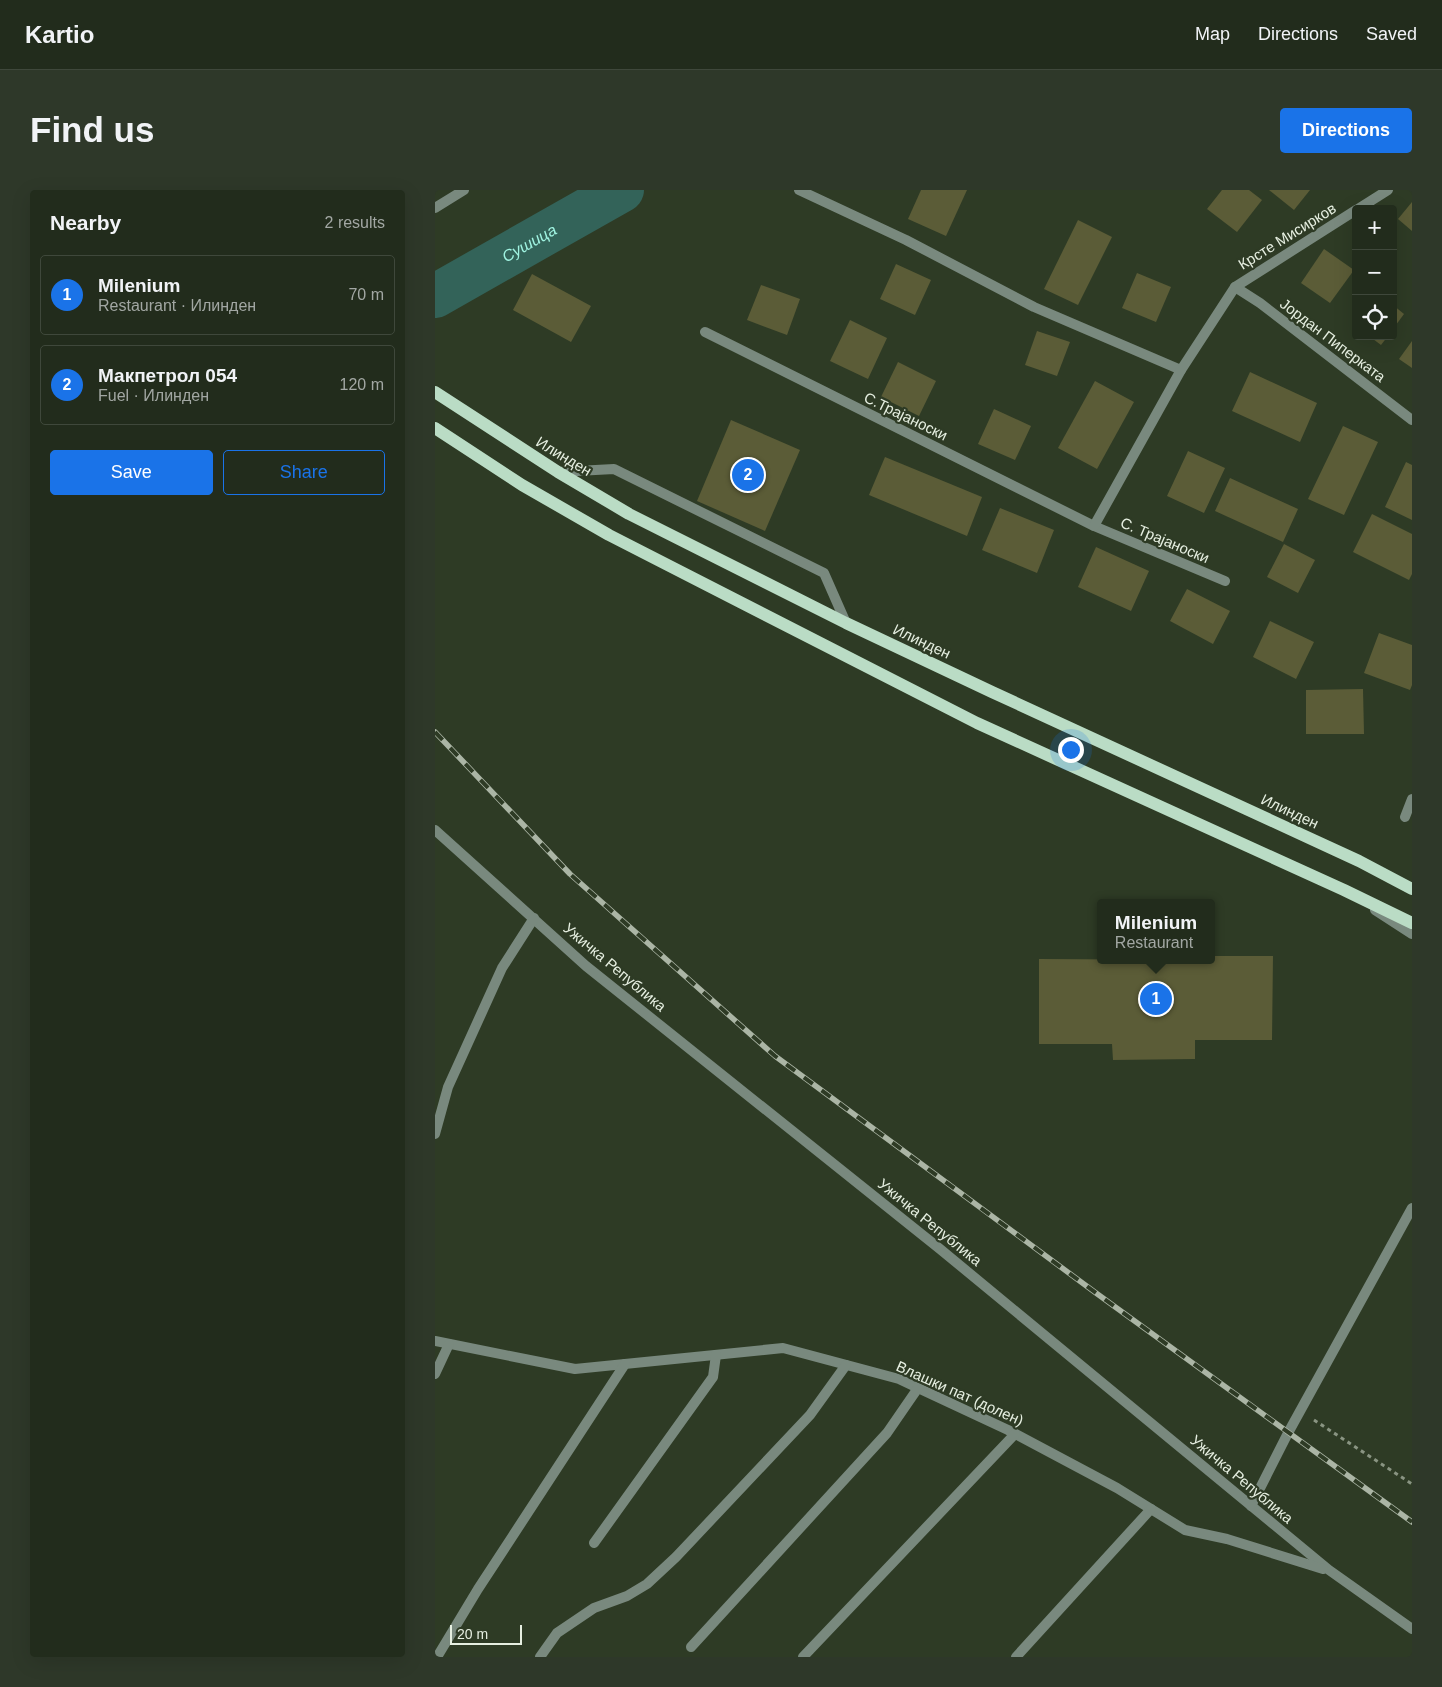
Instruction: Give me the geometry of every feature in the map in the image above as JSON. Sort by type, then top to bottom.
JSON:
[{"type":"main road","name":"Илинден","points":[[435,392],[558,472],[629,514],[846,623],[1359,861],[1412,889]]},
{"type":"main road","points":[[435,428],[522,485],[609,535],[951,710],[1345,890],[1412,923]]},
{"type":"street","points":[[435,208],[464,190]]},
{"type":"street","points":[[799,190],[906,240],[1033,307],[1181,370]]},
{"type":"street","name":"Крсте Мисирков","points":[[1365,205],[1388,190]]},
{"type":"street","points":[[435,217],[445,203]]},
{"type":"street","name":"Крсте Мисирков","points":[[1235,287],[1352,213]]},
{"type":"street","points":[[1094,526],[1181,370],[1235,287]]},
{"type":"street","name":"Јордан Пиперката","points":[[1235,287],[1261,304],[1412,420]]},
{"type":"street","name":"С.Трајаноски","points":[[705,332],[1094,526]]},
{"type":"street","points":[[558,472],[614,469],[824,574],[846,623]]},
{"type":"street","name":"С. Трајаноски","points":[[1094,526],[1225,581]]},
{"type":"street","points":[[1405,817],[1412,799]]},
{"type":"street","name":"Ужичка Република","points":[[435,830],[586,966],[933,1243],[1329,1570],[1412,1629]]},
{"type":"street","points":[[1345,890],[1412,934]]},
{"type":"street","points":[[435,1134],[448,1087],[502,968],[533,918]]},
{"type":"street","points":[[1251,1506],[1300,1411],[1412,1208]]},
{"type":"street","name":"Влашки пат (долен)","points":[[435,1342],[575,1369],[783,1348],[899,1379],[1015,1434],[1117,1488],[1185,1530],[1227,1539],[1329,1570]]},
{"type":"street","points":[[435,1374],[449,1344]]},
{"type":"street","points":[[594,1543],[713,1377],[716,1355]]},
{"type":"street","points":[[437,1657],[478,1589],[625,1364]]},
{"type":"street","points":[[540,1657],[557,1633],[594,1608],[627,1596],[647,1584],[676,1558],[810,1415],[846,1365]]},
{"type":"street","points":[[691,1647],[887,1433],[918,1388]]},
{"type":"street","points":[[803,1657],[1015,1434]]},
{"type":"street","points":[[1016,1657],[1151,1509]]},
{"type":"path","points":[[1300,1411],[1412,1484]]},
{"type":"building","points":[[921,190],[967,190],[946,236],[908,219]]},
{"type":"building","points":[[1222,190],[1249,190],[1262,200],[1237,232],[1207,209]]},
{"type":"building","points":[[1269,190],[1310,190],[1294,210]]},
{"type":"building","points":[[1412,202],[1412,231],[1398,219]]},
{"type":"building","points":[[1078,220],[1112,237],[1078,305],[1044,289]]},
{"type":"building","points":[[1324,249],[1352,269],[1352,273],[1330,303],[1301,283]]},
{"type":"building","points":[[896,264],[931,280],[915,315],[880,299]]},
{"type":"building","points":[[1137,273],[1171,287],[1156,322],[1122,308]]},
{"type":"building","points":[[532,274],[591,306],[571,342],[513,310]]},
{"type":"building","points":[[761,285],[800,299],[787,335],[747,320]]},
{"type":"building","points":[[1397,308],[1404,314],[1397,324]]},
{"type":"building","points":[[850,320],[887,338],[868,379],[830,361]]},
{"type":"building","points":[[1037,331],[1070,342],[1057,376],[1025,365]]},
{"type":"building","points":[[1374,340],[1385,340],[1381,345]]},
{"type":"building","points":[[1412,341],[1412,368],[1399,359]]},
{"type":"building","points":[[898,362],[936,381],[919,416],[881,397]]},
{"type":"building","points":[[1250,372],[1317,403],[1300,442],[1232,411]]},
{"type":"building","points":[[1095,381],[1134,402],[1097,469],[1058,448]]},
{"type":"building","points":[[994,409],[1031,426],[1015,460],[978,444]]},
{"type":"building","points":[[731,420],[800,450],[765,531],[697,501]]},
{"type":"building","points":[[1343,426],[1378,442],[1344,515],[1308,499]]},
{"type":"building","points":[[1188,451],[1225,468],[1204,513],[1167,496]]},
{"type":"building","points":[[885,457],[982,497],[967,536],[869,495]]},
{"type":"building","points":[[1406,462],[1412,465],[1412,520],[1385,507]]},
{"type":"building","points":[[1230,478],[1298,509],[1283,542],[1215,511]]},
{"type":"building","points":[[1000,508],[1054,530],[1037,573],[982,550]]},
{"type":"building","points":[[1372,514],[1412,534],[1412,574],[1409,580],[1353,552]]},
{"type":"building","points":[[1284,544],[1315,560],[1298,593],[1267,577]]},
{"type":"building","points":[[1096,547],[1149,571],[1131,611],[1078,587]]},
{"type":"building","points":[[1187,589],[1230,611],[1213,644],[1170,621]]},
{"type":"building","points":[[1270,621],[1314,642],[1296,679],[1253,657]]},
{"type":"building","points":[[1379,633],[1412,645],[1412,685],[1410,690],[1364,673]]},
{"type":"building","points":[[1363,689],[1364,734],[1306,734],[1306,690]]},
{"type":"building","points":[[1215,956],[1273,956],[1272,1040],[1195,1040],[1195,1059],[1113,1060],[1112,1044],[1039,1044],[1039,959],[1097,959],[1097,964],[1215,964]]},
{"type":"waterway","name":"Сушица","points":[[435,296],[622,190]]},
{"type":"railway","points":[[435,732],[570,874],[775,1056],[1096,1293],[1412,1522]]},
{"type":"place","name":"Макпетрол 054","points":[[748,475]]},
{"type":"place","name":"Milenium","points":[[1156,999]]}]
